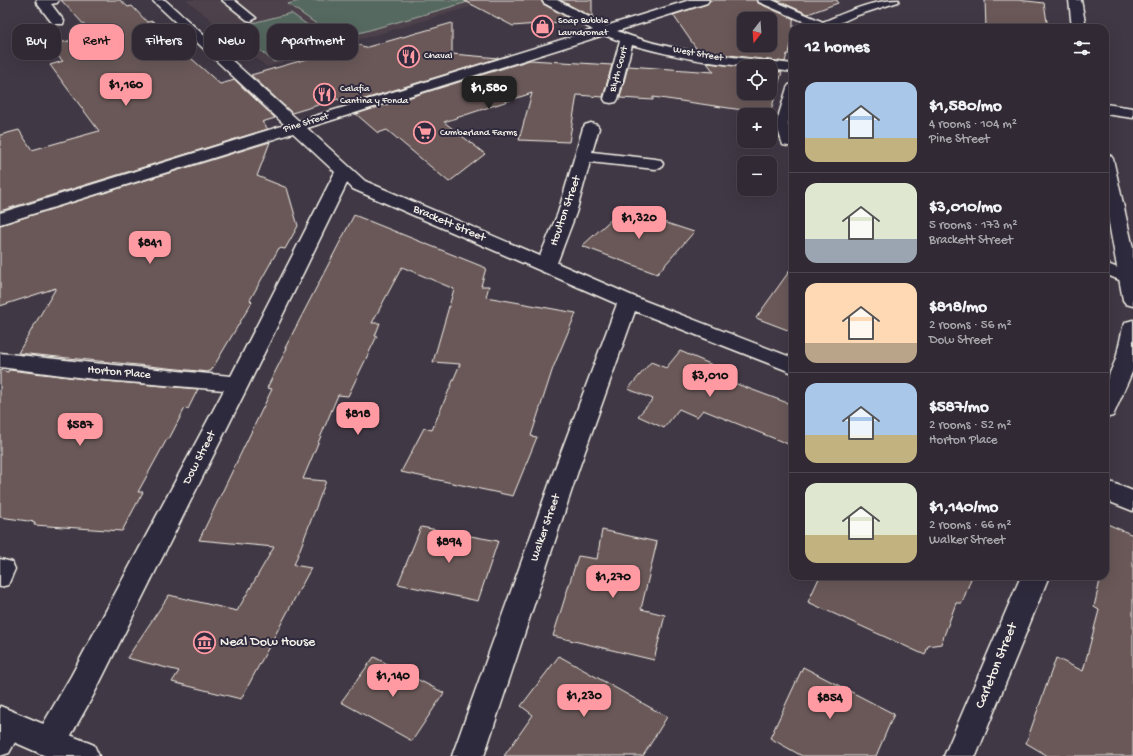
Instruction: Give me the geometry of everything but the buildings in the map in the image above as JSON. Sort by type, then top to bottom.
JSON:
[{"type":"street","points":[[53,0],[42,2],[58,21]]},
{"type":"street","name":"Brackett Street","points":[[158,0],[359,185],[628,301],[789,364]]},
{"type":"street","name":"West Street","points":[[548,0],[606,31],[627,39],[695,55],[789,67]]},
{"type":"street","name":"Pine Street","points":[[0,219],[703,0]]},
{"type":"street","points":[[1075,0],[1078,24]]},
{"type":"street","name":"Blyth Court","points":[[611,99],[627,39]]},
{"type":"street","points":[[1109,110],[1133,113]]},
{"type":"street","name":"Houlton Street","points":[[546,266],[567,213],[591,128]]},
{"type":"street","points":[[584,156],[655,164]]},
{"type":"street","name":"Dow Street","points":[[50,742],[82,686],[238,384],[344,171]]},
{"type":"street","points":[[1109,178],[1133,300]]},
{"type":"street","name":"Walker Street","points":[[468,756],[567,468],[628,301]]},
{"type":"street","points":[[1109,401],[1127,359],[1133,327]]},
{"type":"street","name":"Horton Place","points":[[0,360],[93,371],[238,384]]},
{"type":"street","points":[[1109,492],[1133,501]]},
{"type":"street","name":"Carleton Street","points":[[960,756],[1032,580]]},
{"type":"street","points":[[4,730],[50,742],[83,756]]},
{"type":"lane","points":[[227,0],[252,18]]},
{"type":"lane","points":[[763,0],[817,24]]},
{"type":"lane","points":[[830,24],[846,16],[894,0]]},
{"type":"lane","points":[[789,101],[782,124],[789,142]]},
{"type":"lane","points":[[1109,270],[1130,279]]},
{"type":"lane","points":[[0,568],[4,569],[0,578]]},
{"type":"shaded area","points":[[187,0],[493,0],[358,40],[358,24],[267,24],[267,60],[291,60],[267,67],[259,60],[259,24],[216,24]]},
{"type":"green space","points":[[302,0],[475,0],[358,33],[358,24],[317,24],[288,4]]},
{"type":"green space","points":[[291,13],[306,24],[267,24],[267,56],[259,50],[259,24],[248,24]]},
{"type":"place","name":"Soap Bubble Laundromat","points":[[543,27]]},
{"type":"place","name":"Chaval","points":[[408,56]]},
{"type":"place","name":"Calafia Cantina y Fonda","points":[[325,95]]},
{"type":"place","name":"Cumberland Farms","points":[[425,133]]},
{"type":"place","name":"Neal Dow House","points":[[205,642]]}]
